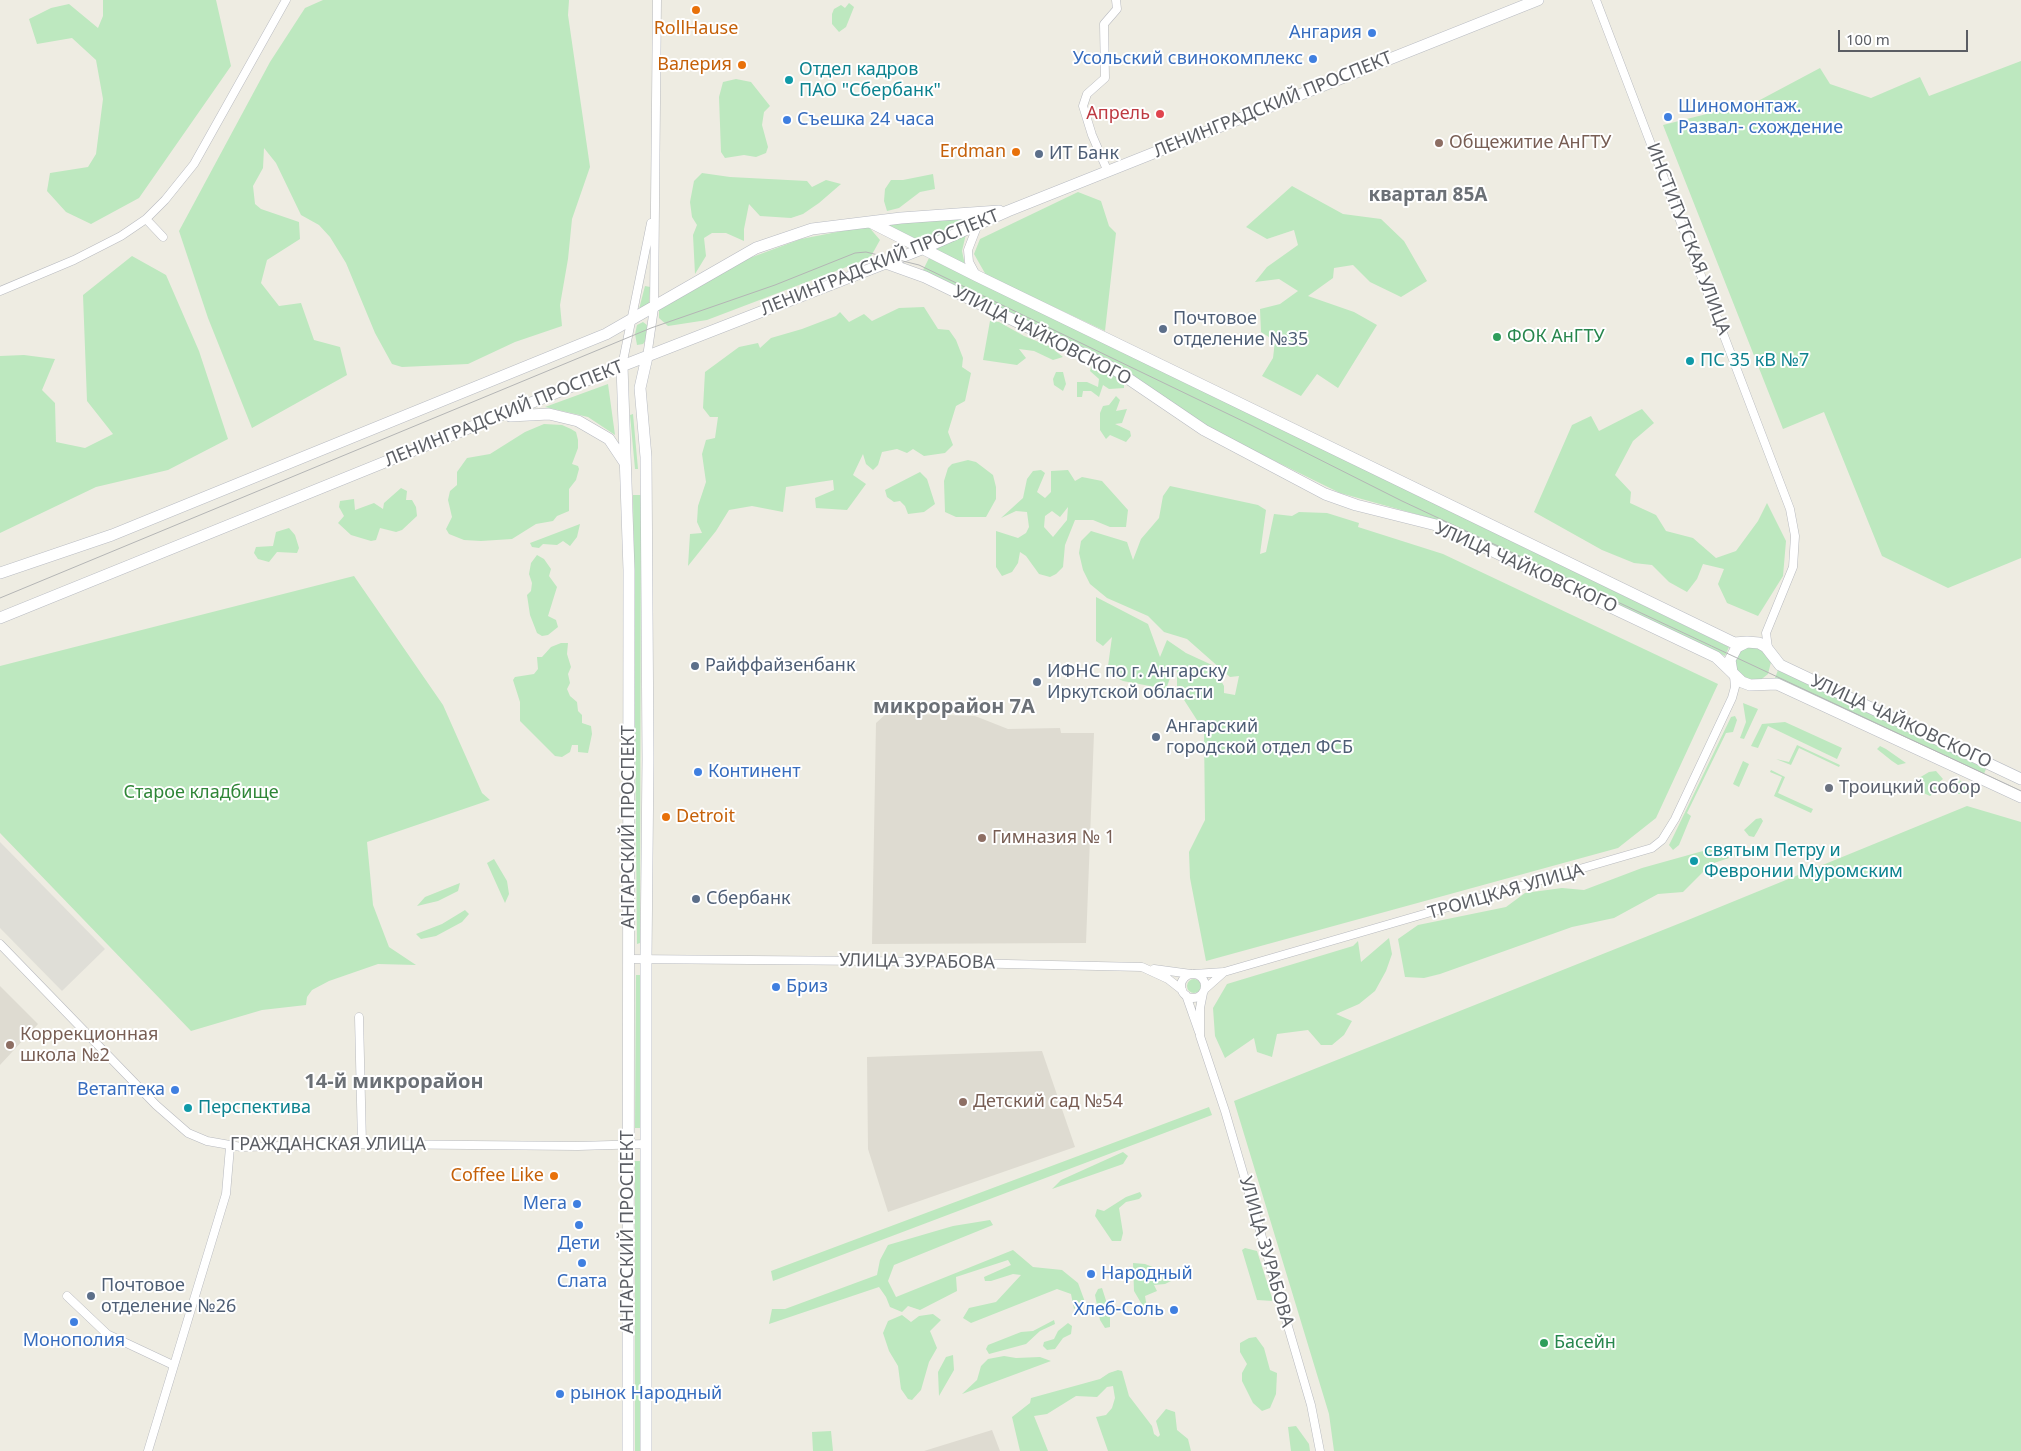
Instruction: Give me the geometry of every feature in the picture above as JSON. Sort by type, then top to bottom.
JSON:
[{"type":"main road","name":"ЛЕНИНГРАДСКИЙ ПРОСПЕКТ","points":[[0,618],[622,366],[922,249],[1008,211],[1538,0]]},
{"type":"main road","name":"ЛЕНИНГРАДСКИЙ ПРОСПЕКТ","points":[[0,573],[112,535],[606,334],[756,248],[812,229],[870,222],[1008,211]]},
{"type":"main road","points":[[870,222],[977,276],[1734,643],[1759,643],[1770,652],[1771,672],[1766,679],[1755,684]]},
{"type":"main road","name":"УЛИЦА ЧАЙКОВСКОГО","points":[[886,263],[925,277],[1114,369],[1204,430],[1325,494],[1356,505],[1440,526],[1716,657],[1742,682],[1755,684],[1768,682],[1780,685],[2017,795]]},
{"type":"main road","name":"АНГАРСКИЙ ПРОСПЕКТ","points":[[646,1451],[648,758],[646,489],[640,388],[647,357]]},
{"type":"main road","name":"АНГАРСКИЙ ПРОСПЕКТ","points":[[622,366],[627,466],[628,1451]]},
{"type":"main road","points":[[498,416],[543,414],[578,421],[609,439],[627,466]]},
{"type":"main road","points":[[627,488],[646,489]]},
{"type":"main road","points":[[1732,673],[1731,657],[1743,644]]},
{"type":"main road","name":"УЛИЦА ЧАЙКОВСКОГО","points":[[1770,652],[1780,665],[2020,777]]},
{"type":"street","points":[[0,291],[74,260],[121,236],[146,219],[194,164],[286,0]]},
{"type":"street","name":"АНГАРСКИЙ ПРОСПЕКТ","points":[[647,357],[654,308],[657,0]]},
{"type":"street","points":[[1108,172],[1092,135],[1083,106],[1087,94],[1105,78],[1104,24],[1117,9],[1116,0]]},
{"type":"street","name":"ИНСТИТУТСКАЯ УЛИЦА","points":[[1596,0],[1790,509],[1795,536],[1793,567],[1768,626],[1765,640],[1770,652]]},
{"type":"street","name":"АНГАРСКИЙ ПРОСПЕКТ","points":[[622,366],[654,206]]},
{"type":"street","points":[[146,219],[164,237]]},
{"type":"street","points":[[977,276],[969,262],[968,250],[978,224]]},
{"type":"street","points":[[1743,644],[1758,637],[1768,626]]},
{"type":"street","points":[[1732,673],[1736,687],[1732,698]]},
{"type":"street","points":[[1732,698],[1742,689],[1755,684]]},
{"type":"street","name":"ТРОИЦКАЯ УЛИЦА","points":[[1142,968],[1193,974],[1224,972],[1652,848],[1662,840],[1670,828],[1732,698]]},
{"type":"street","points":[[2017,795],[2020,777]]},
{"type":"street","name":"ГРАЖДАНСКАЯ УЛИЦА","points":[[0,944],[156,1105],[188,1133],[230,1147],[362,1144],[646,1144]]},
{"type":"street","name":"УЛИЦА ЗУРАБОВА","points":[[629,959],[1142,968],[1168,978],[1184,993]]},
{"type":"street","points":[[1184,993],[1196,998],[1224,972]]},
{"type":"street","points":[[1193,974],[1204,980],[1204,991],[1200,1008],[1200,1036],[1184,993],[1183,980],[1193,974]]},
{"type":"street","points":[[359,1017],[362,1144]]},
{"type":"street","name":"УЛИЦА ЗУРАБОВА","points":[[1200,1036],[1311,1405],[1320,1451]]},
{"type":"street","points":[[148,1451],[172,1365],[226,1194],[230,1147]]},
{"type":"street","points":[[67,1296],[107,1334],[172,1365]]},
{"type":"shaded area","name":"Гимназия № 1","points":[[887,713],[975,716],[1008,729],[1060,728],[1061,733],[1094,733],[1086,943],[872,944],[876,723]]},
{"type":"shaded area","points":[[0,842],[105,949],[62,991],[0,928]]},
{"type":"shaded area","name":"Коррекционная школа №2","points":[[0,986],[38,1024],[0,1065]]},
{"type":"shaded area","name":"Детский сад №54","points":[[1042,1051],[1075,1147],[888,1212],[868,1149],[867,1057]]},
{"type":"shaded area","points":[[992,1430],[1000,1451],[924,1451]]},
{"type":"green space","points":[[103,0],[216,0],[231,66],[139,198],[91,224],[66,212],[47,191],[50,173],[88,167],[96,154],[103,99],[96,60],[72,38],[37,44],[29,19],[51,8],[69,4],[98,28],[103,16]]},
{"type":"green space","points":[[323,0],[569,0],[568,15],[590,167],[572,219],[568,259],[560,305],[562,326],[515,342],[468,364],[402,367],[392,364],[375,333],[346,263],[330,237],[319,225],[301,215],[276,163],[264,148],[263,168],[253,186],[255,204],[261,209],[299,222],[300,239],[267,260],[261,283],[279,306],[301,303],[314,340],[340,347],[347,375],[252,428],[208,318],[179,231],[270,62],[305,8]]},
{"type":"green space","points":[[849,3],[854,7],[846,27],[839,32],[832,24],[832,14],[834,9],[841,5],[845,8]]},
{"type":"green space","points":[[2021,61],[2021,558],[1948,588],[1882,556],[1824,412],[1783,429],[1663,125],[1758,101],[1820,68],[1830,84],[1871,98],[1920,77],[1929,96]]},
{"type":"green space","points":[[736,79],[751,82],[770,106],[764,112],[762,125],[768,147],[766,153],[756,157],[744,155],[725,158],[721,152],[719,97],[723,82]]},
{"type":"green space","points":[[702,173],[730,177],[807,181],[812,187],[826,180],[841,184],[803,214],[791,218],[760,216],[749,204],[744,229],[744,241],[726,233],[712,233],[704,238],[706,256],[695,274],[693,235],[697,225],[692,217],[690,202],[694,181]]},
{"type":"green space","points":[[933,174],[935,189],[920,192],[899,208],[887,211],[884,201],[885,189],[891,180],[903,180]]},
{"type":"green space","points":[[1292,186],[1343,214],[1381,219],[1404,241],[1427,281],[1401,297],[1370,282],[1353,265],[1334,268],[1333,278],[1308,296],[1354,312],[1377,325],[1338,388],[1317,374],[1301,396],[1262,376],[1273,358],[1275,341],[1261,332],[1260,309],[1280,304],[1298,291],[1279,279],[1255,282],[1267,267],[1298,245],[1294,230],[1267,239],[1246,227]]},
{"type":"green space","points":[[1078,192],[1101,201],[1109,226],[1116,233],[1105,331],[986,275],[974,254],[980,239]]},
{"type":"green space","points":[[982,217],[922,243],[885,224]]},
{"type":"green space","points":[[868,226],[880,240],[870,258],[707,320],[668,326],[659,318],[659,310],[747,259],[801,239]]},
{"type":"green space","points":[[966,234],[962,251],[965,265],[934,250]]},
{"type":"green space","points":[[132,256],[166,275],[199,351],[228,439],[168,470],[96,487],[0,533],[0,356],[24,355],[55,359],[42,390],[55,403],[56,442],[85,448],[113,434],[87,401],[83,295]]},
{"type":"green space","points":[[929,258],[1729,647],[1725,656],[1441,521],[1340,493],[1228,438],[1175,408],[1115,363],[923,270]]},
{"type":"green space","points":[[645,286],[650,287],[649,304],[639,309]]},
{"type":"green space","points":[[924,307],[938,329],[949,330],[956,340],[963,358],[962,367],[971,373],[965,401],[956,406],[948,432],[953,445],[945,453],[924,456],[913,449],[907,453],[897,449],[882,452],[878,465],[873,470],[866,464],[863,454],[853,475],[866,484],[847,510],[816,508],[815,498],[834,490],[833,480],[786,487],[783,512],[752,506],[729,510],[716,531],[688,566],[690,534],[702,533],[697,522],[698,506],[706,482],[702,454],[706,440],[715,438],[718,417],[710,417],[703,408],[705,372],[739,347],[758,343],[760,348],[771,338],[802,329],[836,316],[840,312],[849,322],[864,314],[872,321],[899,308]]},
{"type":"green space","points":[[990,321],[999,322],[1024,336],[1049,346],[1063,357],[1053,360],[1034,351],[1019,349],[1026,358],[1017,365],[983,360]]},
{"type":"green space","points":[[643,322],[647,325],[646,340],[643,344],[637,345],[635,334],[637,325]]},
{"type":"green space","points":[[1092,364],[1124,383],[1124,388],[1109,389],[1103,385],[1099,397],[1091,391],[1083,391],[1082,397],[1077,397],[1077,382],[1087,382],[1098,387],[1099,379],[1090,371]]},
{"type":"green space","points":[[1056,372],[1063,372],[1066,384],[1063,391],[1054,385],[1053,379]]},
{"type":"green space","points":[[608,384],[615,435],[588,417],[545,407]]},
{"type":"green space","points":[[1116,396],[1120,400],[1116,411],[1127,409],[1122,423],[1115,424],[1130,431],[1131,436],[1126,442],[1110,435],[1106,439],[1100,430],[1100,413],[1103,406],[1109,405]]},
{"type":"green space","points":[[1642,409],[1654,423],[1633,441],[1615,475],[1631,492],[1630,503],[1656,515],[1666,531],[1693,538],[1716,558],[1736,551],[1758,521],[1767,503],[1786,541],[1783,576],[1758,616],[1727,603],[1718,584],[1724,569],[1703,564],[1697,579],[1687,592],[1669,582],[1652,565],[1634,563],[1602,550],[1534,512],[1572,425],[1591,416],[1599,431]]},
{"type":"green space","points":[[633,414],[638,469],[635,469],[630,415]]},
{"type":"green space","points":[[544,424],[562,425],[576,432],[578,448],[572,464],[578,466],[579,469],[576,480],[569,489],[569,511],[557,516],[553,521],[536,524],[512,539],[464,540],[449,534],[446,529],[452,517],[448,500],[450,491],[457,485],[457,472],[467,458],[490,454],[525,432]]},
{"type":"green space","points":[[968,460],[976,462],[993,475],[996,499],[986,517],[956,517],[945,512],[944,481],[948,468],[952,464]]},
{"type":"green space","points":[[1041,470],[1045,473],[1037,492],[1045,498],[1051,492],[1051,471],[1068,470],[1075,481],[1082,477],[1102,481],[1128,510],[1126,527],[1110,527],[1093,520],[1075,520],[1065,545],[1063,567],[1056,574],[1050,577],[1039,574],[1026,556],[1020,552],[1018,563],[1012,572],[1002,576],[996,567],[996,531],[1018,538],[1026,533],[1029,527],[1027,512],[1016,511],[1001,518],[1023,498],[1027,479],[1033,471]],"holes":[[[1068,507],[1067,520],[1053,537],[1044,527],[1045,516],[1052,511],[1060,517]]]},
{"type":"green space","points":[[920,472],[927,479],[935,504],[924,512],[908,514],[905,506],[900,501],[894,502],[887,497],[885,490]]},
{"type":"green space","points":[[1170,486],[1258,505],[1266,510],[1260,554],[1266,552],[1274,514],[1292,516],[1299,512],[1327,513],[1359,523],[1358,527],[1443,554],[1718,684],[1656,818],[1618,848],[1206,961],[1190,878],[1189,852],[1205,820],[1204,731],[1177,689],[1177,670],[1173,670],[1166,689],[1123,681],[1111,675],[1108,666],[1112,637],[1103,646],[1096,641],[1096,597],[1148,624],[1160,657],[1167,640],[1186,653],[1212,665],[1224,686],[1224,693],[1235,695],[1239,676],[1230,677],[1187,639],[1164,632],[1148,616],[1107,598],[1090,584],[1083,570],[1079,553],[1081,541],[1091,531],[1127,542],[1133,560],[1141,539],[1159,518],[1163,496]]},
{"type":"green space","points":[[401,488],[407,491],[406,500],[412,500],[416,507],[417,516],[402,530],[396,532],[380,528],[376,540],[371,541],[351,535],[338,523],[344,516],[339,507],[340,501],[354,499],[355,510],[374,503],[383,509],[384,503]]},
{"type":"green space","points":[[633,495],[641,495],[640,943],[637,944]]},
{"type":"green space","points":[[580,524],[577,537],[570,546],[563,541],[557,545],[543,544],[539,548],[532,547],[530,543]]},
{"type":"green space","points":[[289,528],[295,535],[299,548],[297,553],[277,552],[269,562],[258,559],[254,553],[256,547],[273,546],[276,532]]},
{"type":"green space","points":[[537,555],[544,559],[551,569],[549,576],[557,587],[548,616],[556,620],[558,627],[548,635],[542,636],[537,633],[530,615],[527,595],[531,591],[532,583],[529,574],[531,563]]},
{"type":"green space","name":"Старое кладбище","points":[[354,576],[443,705],[482,793],[490,800],[367,842],[373,905],[389,947],[416,965],[378,964],[329,981],[312,990],[307,997],[306,1005],[262,1010],[191,1031],[0,833],[0,666]]},
{"type":"green space","points":[[561,643],[568,643],[567,654],[571,667],[568,674],[570,683],[567,689],[570,696],[577,702],[578,711],[582,715],[582,723],[591,726],[592,734],[588,753],[578,752],[578,745],[572,745],[570,752],[562,757],[555,756],[520,721],[520,702],[513,680],[515,677],[534,674],[538,669],[537,657],[542,657],[551,647]]},
{"type":"green space","points":[[1749,644],[1762,646],[1771,662],[1768,674],[1758,682],[1739,678],[1733,658]]},
{"type":"green space","points":[[1778,670],[1986,769],[1983,776],[1775,678]]},
{"type":"green space","points":[[1743,703],[1758,709],[1744,739],[1740,738],[1746,722]]},
{"type":"green space","points":[[1735,716],[1737,720],[1733,732],[1726,733],[1687,813],[1691,816],[1679,845],[1673,850],[1669,845],[1731,717]]},
{"type":"green space","points":[[1785,722],[1842,748],[1837,759],[1768,726],[1758,748],[1751,746],[1762,724]]},
{"type":"green space","points":[[1797,745],[1840,765],[1839,767],[1799,748],[1791,765],[1776,759],[1789,762]]},
{"type":"green space","points":[[1880,746],[1906,763],[1898,765],[1877,749]]},
{"type":"green space","points":[[1743,761],[1749,764],[1739,787],[1733,784]]},
{"type":"green space","points":[[1771,770],[1785,777],[1778,793],[1813,809],[1811,813],[1774,796],[1782,777],[1770,772]]},
{"type":"green space","points":[[1936,771],[1943,779],[1937,784],[1936,792],[1930,796],[1919,791],[1919,778],[1929,772]]},
{"type":"green space","points":[[1954,777],[1973,788],[1982,789],[1980,792],[1971,794],[1958,794],[1953,788],[1951,781]]},
{"type":"green space","points":[[1967,806],[2021,822],[2021,1451],[1334,1451],[1329,1414],[1234,1101],[1688,920]]},
{"type":"green space","points":[[1761,818],[1763,821],[1754,837],[1749,836],[1744,830],[1756,819]]},
{"type":"green space","points":[[1728,844],[1735,856],[1711,864],[1683,892],[1658,894],[1614,918],[1572,927],[1440,974],[1424,978],[1405,977],[1398,939],[1418,925],[1506,907],[1525,893],[1562,888],[1584,890],[1642,868]]},
{"type":"green space","points":[[494,859],[507,881],[509,894],[505,903],[487,863]]},
{"type":"green space","points":[[460,883],[458,891],[438,901],[417,906],[425,897]]},
{"type":"green space","points":[[465,910],[469,914],[462,922],[436,936],[421,939],[416,934],[442,924]]},
{"type":"green space","points":[[1389,938],[1392,954],[1386,971],[1375,991],[1359,1004],[1336,1014],[1352,1021],[1344,1035],[1332,1045],[1321,1045],[1308,1030],[1277,1034],[1272,1057],[1257,1052],[1254,1038],[1225,1058],[1215,1036],[1213,1008],[1227,984],[1353,946],[1358,941],[1361,962]]},
{"type":"green space","points":[[636,975],[641,975],[640,1128],[635,1128]]},
{"type":"green space","points":[[1191,979],[1197,979],[1201,986],[1197,993],[1191,993],[1187,989],[1187,983]]},
{"type":"green space","points":[[1209,1107],[1212,1115],[773,1281],[771,1271]]},
{"type":"green space","points":[[1123,1152],[1128,1156],[1123,1164],[1052,1189],[1061,1180]]},
{"type":"green space","points":[[635,1161],[641,1161],[640,1451],[635,1451]]},
{"type":"green space","points":[[1140,1192],[1142,1196],[1139,1199],[1126,1202],[1119,1208],[1123,1233],[1121,1241],[1112,1241],[1095,1216],[1097,1209],[1104,1211],[1126,1197]]},
{"type":"green space","points":[[990,1220],[993,1225],[894,1265],[888,1281],[896,1297],[1013,1250],[1033,1267],[1062,1270],[1078,1283],[1085,1302],[1074,1309],[1071,1294],[1057,1289],[971,1323],[963,1318],[969,1308],[996,1302],[1021,1275],[1013,1274],[985,1281],[984,1277],[1011,1265],[1008,1260],[956,1277],[957,1291],[920,1310],[908,1306],[902,1312],[890,1307],[879,1287],[769,1324],[772,1309],[785,1309],[877,1275],[880,1260],[888,1245],[953,1226]]},
{"type":"green space","points":[[1245,1248],[1257,1251],[1273,1301],[1257,1300],[1242,1250]]},
{"type":"green space","points":[[1133,1263],[1145,1264],[1170,1274],[1175,1279],[1165,1284],[1154,1285],[1157,1291],[1145,1296],[1144,1308],[1134,1291]]},
{"type":"green space","points":[[1102,1288],[1110,1313],[1110,1327],[1105,1328],[1100,1320],[1095,1295],[1098,1289]]},
{"type":"green space","points":[[933,1314],[941,1320],[930,1331],[937,1348],[929,1362],[921,1390],[912,1400],[908,1399],[901,1389],[898,1366],[889,1351],[883,1333],[888,1321],[902,1315],[911,1322],[919,1316]]},
{"type":"green space","points":[[1054,1320],[1055,1324],[1040,1331],[1026,1344],[989,1354],[986,1349],[988,1345],[1021,1332],[1033,1331]]},
{"type":"green space","points":[[1068,1323],[1072,1326],[1071,1334],[1063,1338],[1055,1349],[1047,1350],[1043,1346],[1044,1342],[1054,1339],[1058,1331]]},
{"type":"green space","points":[[1256,1337],[1264,1348],[1270,1370],[1277,1373],[1276,1394],[1270,1408],[1262,1411],[1253,1403],[1242,1381],[1242,1373],[1247,1364],[1240,1352],[1240,1343],[1249,1338]]},
{"type":"green space","points":[[953,1355],[954,1370],[939,1396],[938,1372],[946,1357]]},
{"type":"green space","points":[[1004,1356],[1016,1358],[1040,1357],[1051,1361],[962,1394],[977,1380],[981,1366],[988,1359]]},
{"type":"green space","points":[[1118,1370],[1122,1371],[1129,1396],[1152,1426],[1154,1434],[1158,1437],[1160,1435],[1156,1421],[1166,1409],[1175,1412],[1177,1430],[1188,1439],[1191,1451],[1108,1451],[1096,1417],[1106,1415],[1112,1408],[1115,1398],[1113,1386],[1107,1387],[1097,1397],[1076,1396],[1047,1414],[1034,1416],[1048,1451],[1020,1451],[1012,1417],[1030,1403],[1031,1398],[1100,1379]]},
{"type":"green space","points":[[1296,1426],[1309,1444],[1310,1451],[1291,1451],[1288,1427]]},
{"type":"green space","points":[[831,1431],[833,1451],[813,1451],[812,1432]]},
{"type":"tram line","points":[[0,598],[651,328],[775,285],[855,253],[866,252],[919,265],[1251,425],[1402,501],[2021,791]]},
{"type":"place","name":"RollHause","points":[[696,10]]},
{"type":"place","name":"Ангария","points":[[1372,33]]},
{"type":"place","name":"Усольский свинокомплекс","points":[[1313,59]]},
{"type":"place","name":"Валерия","points":[[742,65]]},
{"type":"place","name":"Отдел кадров ПАО \"Сбербанк\"","points":[[789,80]]},
{"type":"place","name":"Апрель","points":[[1160,114]]},
{"type":"place","name":"Шиномонтаж. Развал- схождение","points":[[1668,117]]},
{"type":"place","name":"Съешка 24 часа","points":[[787,120]]},
{"type":"place","name":"Общежитие АнГТУ","points":[[1439,143]]},
{"type":"place","name":"Erdman","points":[[1016,152]]},
{"type":"place","name":"ИТ Банк","points":[[1039,154]]},
{"type":"place","name":"Почтовое отделение №35","points":[[1163,329]]},
{"type":"place","name":"ФОК АнГТУ","points":[[1497,337]]},
{"type":"place","name":"ПС 35 кВ №7","points":[[1690,361]]},
{"type":"place","name":"Райффайзенбанк","points":[[695,666]]},
{"type":"place","name":"ИФНС по г. Ангарску Иркутской области","points":[[1037,682]]},
{"type":"place","name":"Ангарский городской отдел ФСБ","points":[[1156,737]]},
{"type":"place","name":"Континент","points":[[698,772]]},
{"type":"place","name":"Троицкий собор","points":[[1829,788]]},
{"type":"place","name":"Detroit","points":[[666,817]]},
{"type":"place","name":"Гимназия № 1","points":[[982,838]]},
{"type":"place","name":"святым Петру и Февронии Муромским","points":[[1694,861]]},
{"type":"place","name":"Сбербанк","points":[[696,899]]},
{"type":"place","name":"Бриз","points":[[776,987]]},
{"type":"place","name":"Коррекционная школа №2","points":[[10,1045]]},
{"type":"place","name":"Ветаптека","points":[[175,1090]]},
{"type":"place","name":"Детский сад №54","points":[[963,1102]]},
{"type":"place","name":"Перспектива","points":[[188,1108]]},
{"type":"place","name":"Coffee Like","points":[[554,1176]]},
{"type":"place","name":"Мега","points":[[577,1204]]},
{"type":"place","name":"Дети","points":[[579,1225]]},
{"type":"place","name":"Слата","points":[[582,1263]]},
{"type":"place","name":"Народный","points":[[1091,1274]]},
{"type":"place","name":"Почтовое отделение №26","points":[[91,1296]]},
{"type":"place","name":"Хлеб-Соль","points":[[1174,1310]]},
{"type":"place","name":"Монополия","points":[[74,1322]]},
{"type":"place","name":"Басейн","points":[[1544,1343]]},
{"type":"place","name":"рынок Народный","points":[[560,1394]]},
{"type":"district","name":"квартал 85А","points":[[1428,196]]},
{"type":"district","name":"микрорайон 7А","points":[[954,707]]},
{"type":"district","name":"14-й микрорайон","points":[[394,1082]]}]
